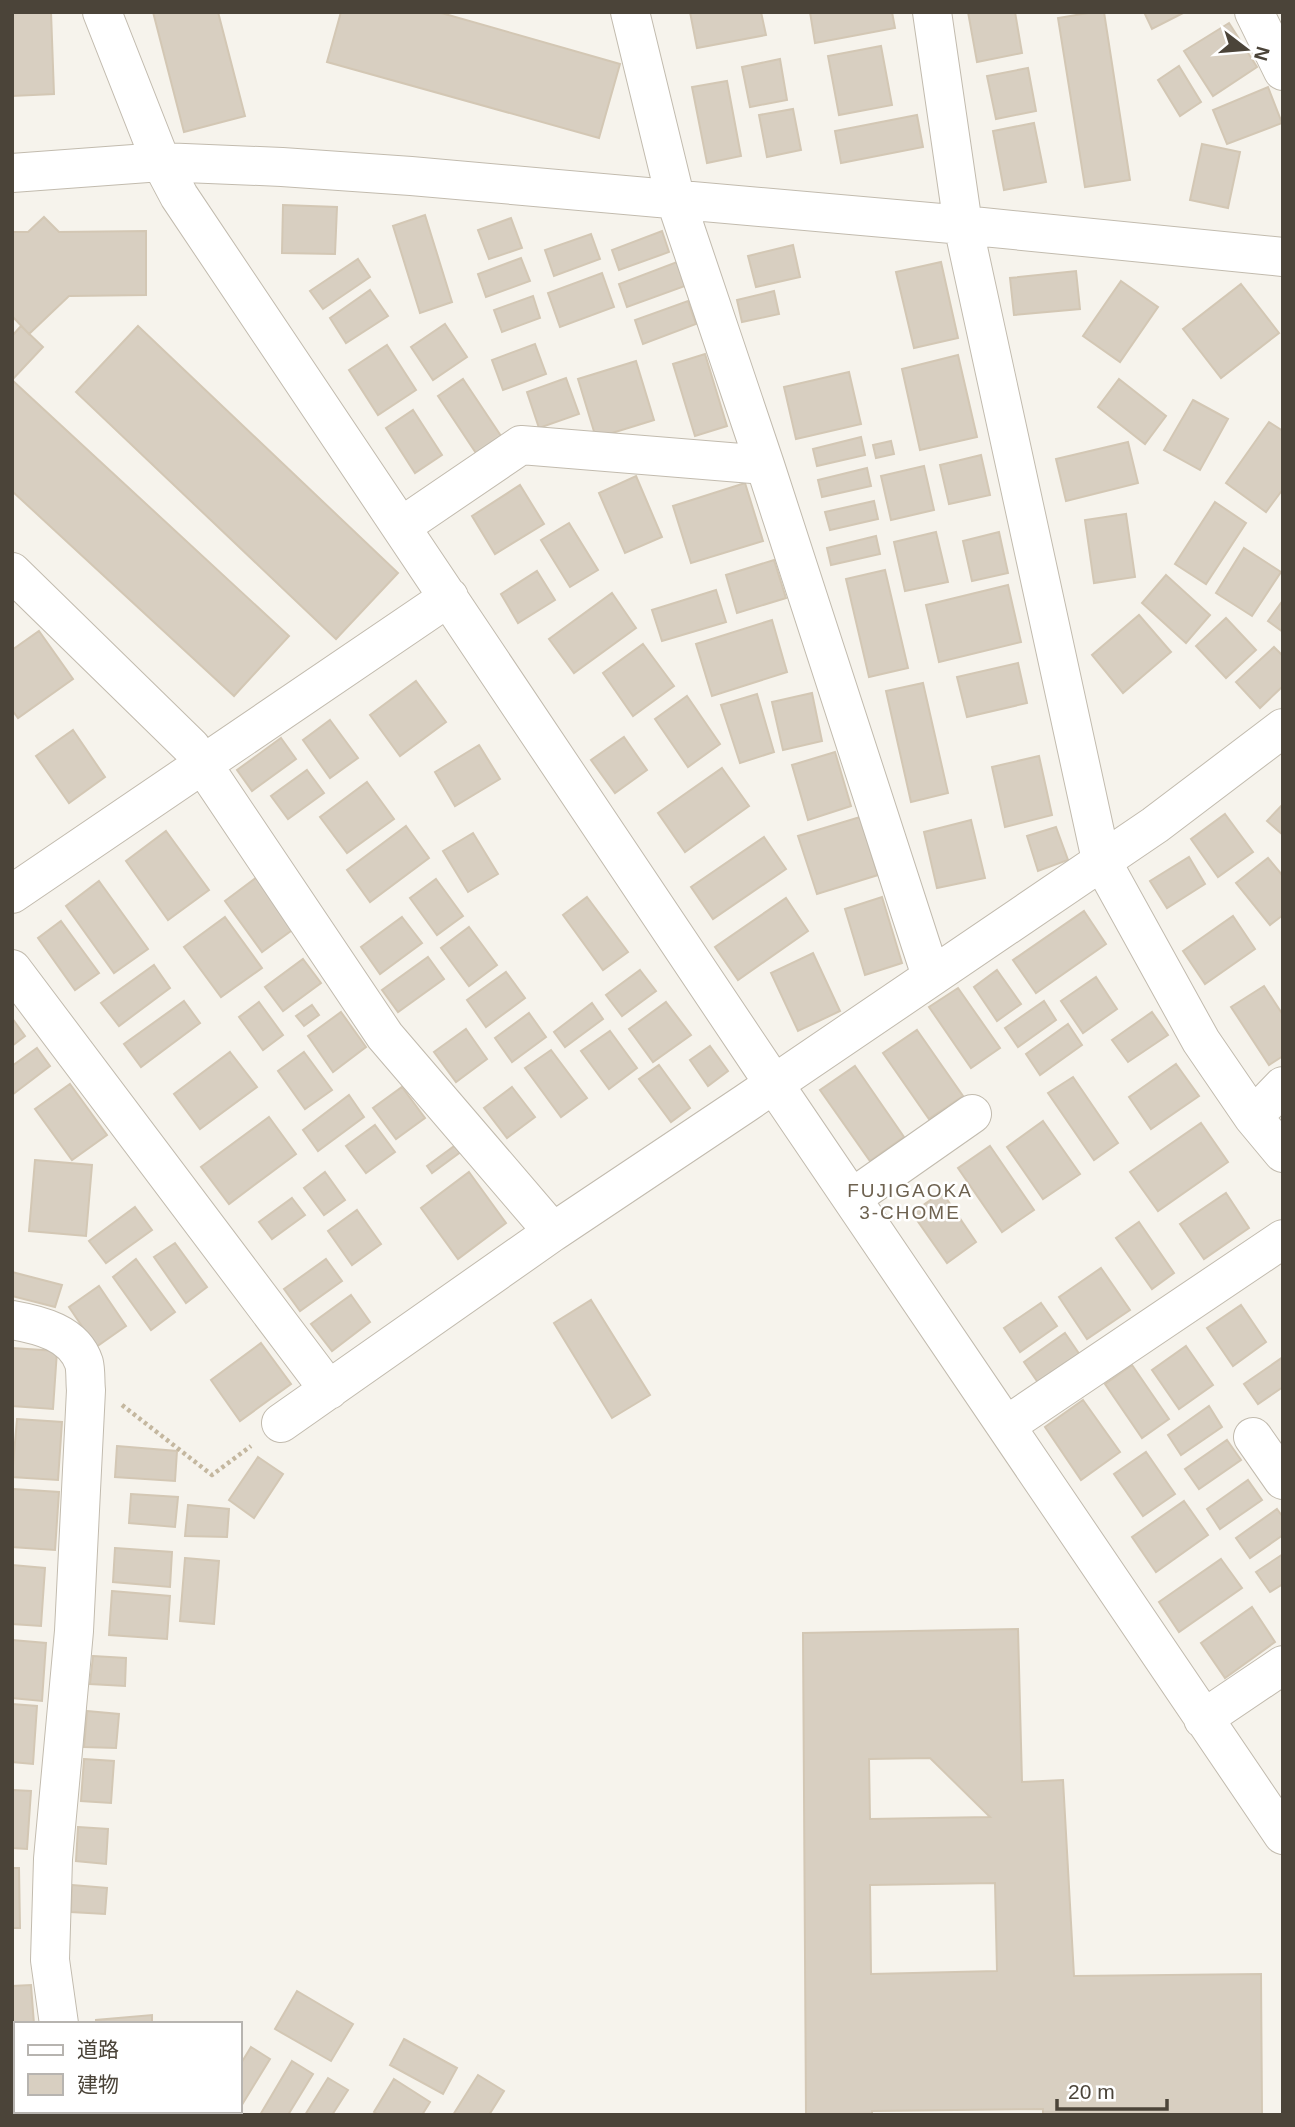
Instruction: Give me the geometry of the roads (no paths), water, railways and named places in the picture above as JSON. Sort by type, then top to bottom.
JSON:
[{"type":"street","points":[[102,12],[161,162],[179,196],[774,1084],[1283,1835]]},
{"type":"street","points":[[630,12],[676,201],[931,976]]},
{"type":"street","points":[[932,12],[963,225],[1101,860],[1201,1041],[1253,1117],[1283,1153]]},
{"type":"street","points":[[1254,12],[1283,71]]},
{"type":"street","points":[[12,173],[161,162],[282,167],[963,225],[1283,257]]},
{"type":"street","points":[[402,526],[521,445],[765,465]]},
{"type":"street","points":[[12,572],[191,747],[385,1036],[553,1232]]},
{"type":"street","points":[[12,894],[449,597]]},
{"type":"street","points":[[281,1423],[553,1232],[1155,825],[1283,728]]},
{"type":"street","points":[[12,970],[329,1390]]},
{"type":"street","points":[[1253,1117],[1283,1086]]},
{"type":"street","points":[[852,1198],[972,1114]]},
{"type":"street","points":[[1007,1425],[1283,1239]]},
{"type":"street","points":[[12,1320],[34,1324],[58,1333],[76,1348],[84,1364],[86,1390],[74,1631],[53,1859],[50,1960],[59,2022]]},
{"type":"street","points":[[1253,1437],[1283,1480]]},
{"type":"street","points":[[1203,1719],[1283,1665]]},
{"type":"district","name":"FUJIGAOKA 3-CHOME","points":[[910,1201]]}]
